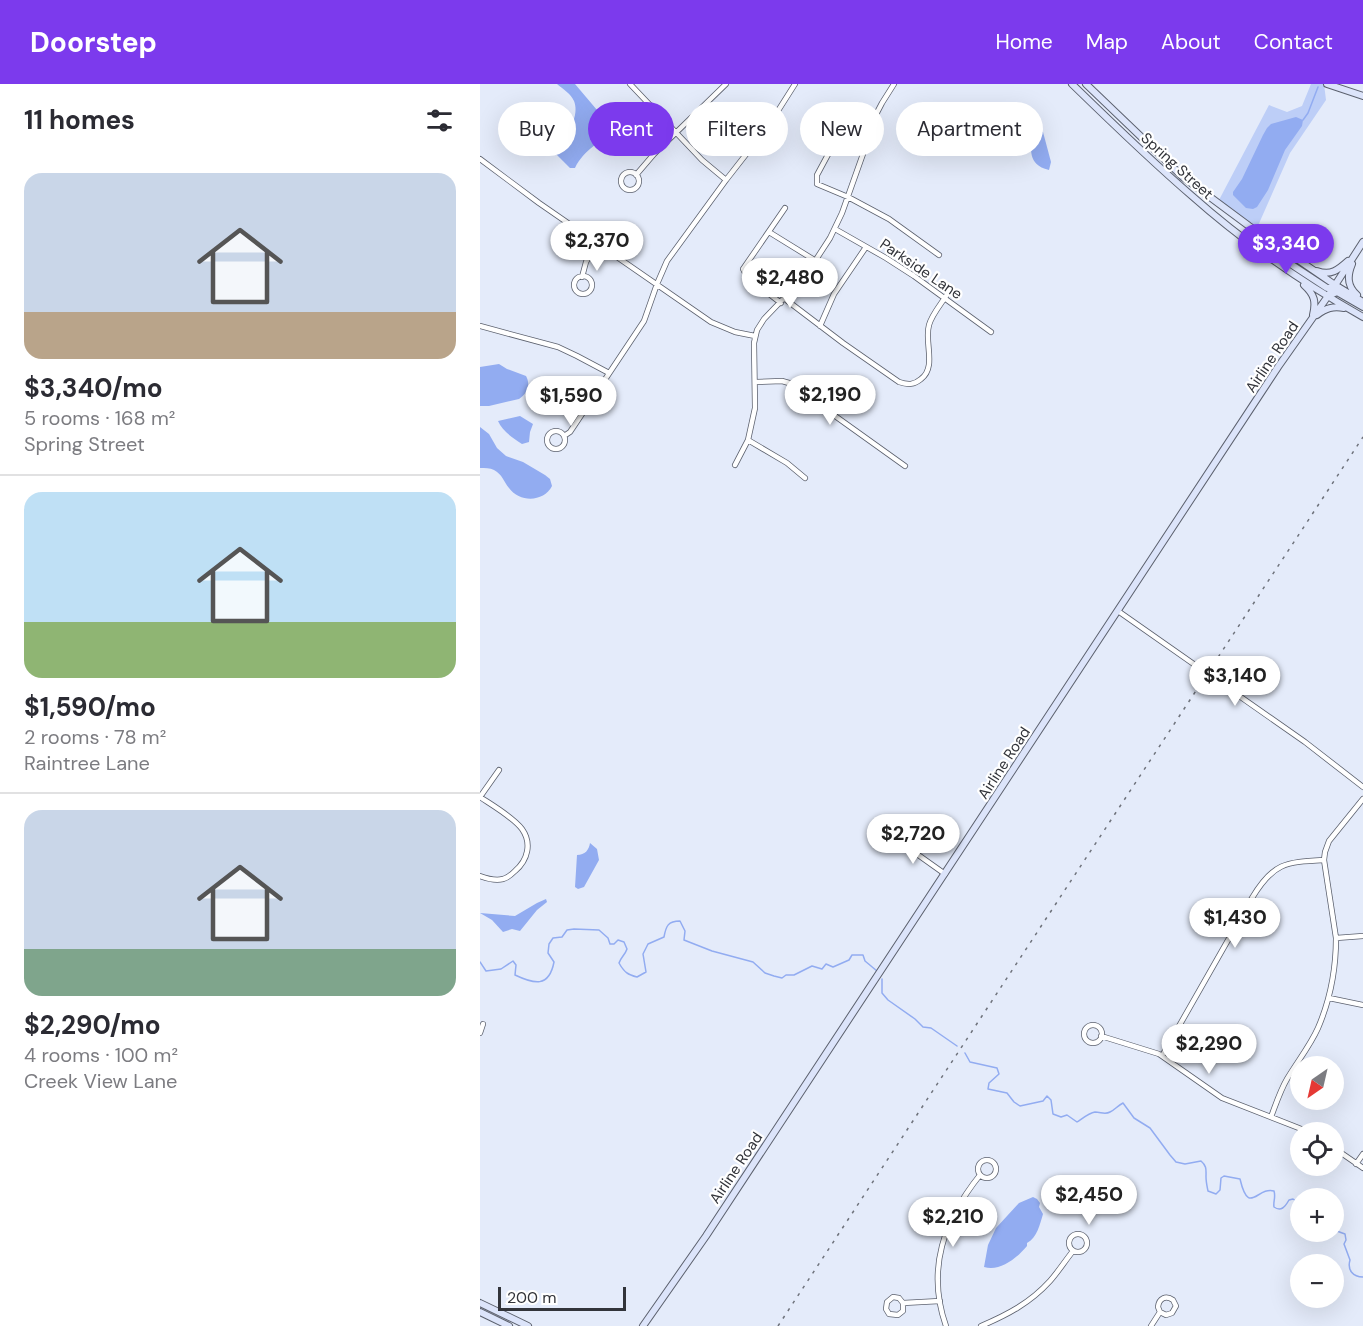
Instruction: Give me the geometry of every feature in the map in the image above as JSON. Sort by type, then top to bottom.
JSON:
[{"type":"street","points":[[630,84],[702,160],[726,180]]},
{"type":"street","points":[[636,175],[654,154],[726,84]]},
{"type":"street","points":[[564,436],[570,432],[644,321],[667,261],[769,124],[795,84]]},
{"type":"street","points":[[883,102],[894,84]]},
{"type":"street","name":"Spring Street","points":[[1072,84],[1185,191],[1235,232],[1328,296],[1363,317]]},
{"type":"street","name":"Spring Street","points":[[1086,84],[1183,177],[1249,226],[1335,285],[1363,301]]},
{"type":"street","points":[[1327,84],[1363,96]]},
{"type":"street","points":[[828,156],[816,178],[817,184],[890,219],[939,255]]},
{"type":"street","points":[[735,465],[748,440],[755,408],[754,343],[757,330],[764,319],[783,301],[816,261],[843,213],[862,156]]},
{"type":"street","points":[[480,159],[711,322],[735,332],[755,336]]},
{"type":"street","points":[[785,208],[743,269],[747,277],[899,382],[914,384],[923,378],[929,369],[928,328],[931,319],[947,296]]},
{"type":"street","name":"Parkside Lane","points":[[835,229],[947,296],[992,333]]},
{"type":"street","points":[[769,232],[816,261]]},
{"type":"street","points":[[1235,232],[1327,288],[1335,285]]},
{"type":"street","name":"Airline Road","points":[[643,1326],[711,1227],[1278,367],[1363,242]]},
{"type":"street","points":[[582,277],[586,262],[597,243]]},
{"type":"street","points":[[820,326],[834,294],[866,247]]},
{"type":"street","points":[[1309,267],[1321,272],[1332,273],[1355,255]]},
{"type":"street","points":[[1355,255],[1348,283],[1352,291],[1363,301]]},
{"type":"street","points":[[1292,272],[1309,289],[1314,298],[1312,319]]},
{"type":"street","points":[[1328,296],[1337,292],[1363,307]]},
{"type":"street","points":[[1312,319],[1324,310],[1333,307],[1353,311]]},
{"type":"street","points":[[480,326],[558,347],[609,373]]},
{"type":"street","points":[[756,382],[771,380],[789,383],[905,466]]},
{"type":"street","points":[[748,440],[787,463],[805,478]]},
{"type":"street","points":[[1118,611],[1305,742],[1363,787]]},
{"type":"street","points":[[480,876],[494,880],[507,878],[521,866],[528,848],[527,838],[521,827],[480,797],[499,770]]},
{"type":"street","points":[[1271,1118],[1284,1086],[1317,1029],[1329,998],[1336,938],[1324,860],[1329,841],[1363,799]]},
{"type":"street","points":[[893,837],[945,874]]},
{"type":"street","points":[[1162,1056],[1257,888],[1269,874],[1280,866],[1291,862],[1324,860]]},
{"type":"street","points":[[1336,938],[1363,936]]},
{"type":"street","points":[[1329,998],[1363,1005]]},
{"type":"street","points":[[480,1033],[483,1024]]},
{"type":"street","points":[[1101,1036],[1162,1056],[1222,1098],[1290,1125]]},
{"type":"street","points":[[1356,1164],[1363,1154]]},
{"type":"street","points":[[1344,1155],[1363,1168]]},
{"type":"street","points":[[946,1326],[938,1285],[946,1231],[959,1204],[980,1175]]},
{"type":"street","points":[[1074,1234],[1081,1234],[1086,1240],[1085,1248],[1079,1252],[1073,1251],[1068,1244],[1069,1239],[1074,1234]]},
{"type":"street","points":[[981,1326],[1010,1313],[1033,1298],[1051,1280],[1073,1251]]},
{"type":"street","points":[[896,1297],[903,1303],[903,1311],[898,1315],[887,1312],[885,1306],[889,1299],[896,1297]]},
{"type":"street","points":[[903,1303],[940,1301]]},
{"type":"street","points":[[480,1303],[528,1326]]},
{"type":"street","points":[[480,1312],[509,1326]]},
{"type":"street","points":[[1151,1326],[1160,1312]]},
{"type":"shaded area","points":[[1311,84],[1324,84],[1326,100],[1290,153],[1257,228],[1219,200],[1269,105],[1287,112],[1302,106]]},
{"type":"water","points":[[557,84],[575,84],[590,102],[588,102],[588,151],[575,168],[570,168],[558,156],[576,156],[576,102]]},
{"type":"water","points":[[1296,117],[1303,120],[1302,126],[1285,150],[1268,190],[1257,207],[1246,208],[1233,195],[1233,192],[1242,179],[1263,135],[1271,124]]},
{"type":"water","points":[[1043,132],[1051,162],[1049,170],[1034,160],[1032,156],[1043,156]]},
{"type":"water","points":[[499,364],[526,376],[527,389],[519,399],[480,406],[480,367]]},
{"type":"water","points":[[520,416],[533,424],[529,442],[522,444],[505,431],[498,421]]},
{"type":"water","points":[[480,427],[489,434],[497,448],[506,456],[523,462],[550,479],[552,486],[548,491],[538,498],[519,496],[509,488],[497,472],[480,468]]},
{"type":"water","points":[[590,843],[597,849],[599,860],[584,887],[578,889],[575,887],[577,855],[586,852]]},
{"type":"water","points":[[546,899],[547,902],[537,910],[520,931],[512,929],[503,932],[492,920],[480,913],[515,916]]},
{"type":"water","points":[[1033,1197],[1040,1203],[1039,1207],[1043,1214],[1033,1238],[1023,1251],[1008,1263],[996,1268],[984,1267],[988,1245],[996,1228],[1019,1203]]},
{"type":"waterway","points":[[1303,120],[1318,87]]},
{"type":"waterway","points":[[480,962],[486,971],[501,969],[513,961],[516,965],[515,975],[540,982],[552,970],[554,962],[548,953],[549,944],[553,938],[562,937],[567,930],[599,930],[608,938],[610,944],[618,940],[624,942],[627,949],[619,963],[626,973],[637,977],[646,972],[643,954],[648,944],[664,937],[670,923],[680,921],[685,931],[684,940],[712,951],[753,962],[765,973],[774,976],[782,978],[786,975],[794,975],[812,966],[822,969],[826,964],[833,967],[849,960],[852,955],[863,955],[865,961],[877,971]]},
{"type":"waterway","points":[[882,979],[882,993],[888,1000],[923,1027],[931,1028],[957,1046]]},
{"type":"waterway","points":[[965,1053],[970,1062],[997,1068],[999,1074],[989,1083],[988,1089],[1007,1093],[1020,1106],[1043,1101],[1047,1096],[1051,1100],[1053,1114],[1061,1117],[1067,1115],[1077,1122],[1095,1112],[1108,1113],[1123,1103],[1134,1118],[1150,1128],[1176,1162],[1185,1164],[1201,1161],[1203,1163],[1206,1168],[1208,1191],[1216,1194],[1220,1190],[1221,1178],[1224,1176],[1240,1179],[1243,1190],[1250,1198],[1263,1192],[1274,1191],[1274,1207],[1279,1209],[1290,1200]]},
{"type":"waterway","points":[[1344,1234],[1350,1270],[1356,1276],[1363,1277]]},
{"type":"railway","points":[[778,1326],[1363,437]]}]
